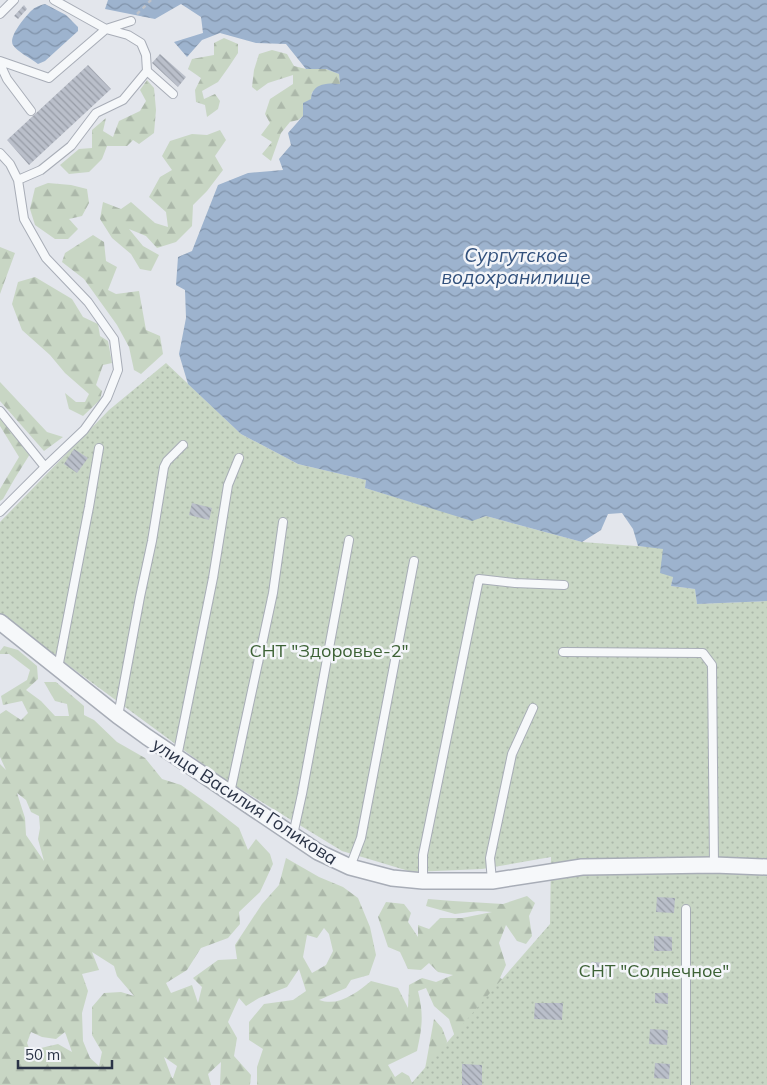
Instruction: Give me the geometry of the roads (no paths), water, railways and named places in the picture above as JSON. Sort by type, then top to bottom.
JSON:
[{"type":"street","name":"улица Василия Голикова","points":[[0,622],[118,716],[318,852],[350,867],[392,878],[423,881],[492,881],[582,867],[714,865],[767,867]]},
{"type":"lane","points":[[0,14],[14,0]]},
{"type":"lane","points":[[18,180],[41,170],[71,146],[96,113],[123,100],[147,71],[146,55],[141,44],[128,35],[106,29],[54,0]]},
{"type":"lane","points":[[0,63],[49,78],[106,29],[131,21]]},
{"type":"lane","points":[[0,63],[7,79],[31,111]]},
{"type":"lane","points":[[147,71],[172,94]]},
{"type":"lane","points":[[0,153],[10,164],[18,180],[24,219],[46,258],[88,302],[114,339],[118,370],[107,398],[84,430],[0,512]]},
{"type":"lane","points":[[0,411],[45,467]]},
{"type":"lane","points":[[118,716],[152,541],[164,467],[167,461],[184,445]]},
{"type":"lane","points":[[58,668],[99,448]]},
{"type":"lane","points":[[177,757],[213,578],[228,485],[239,458]]},
{"type":"lane","points":[[230,793],[273,593],[283,522]]},
{"type":"lane","points":[[292,835],[302,794],[349,540]]},
{"type":"lane","points":[[350,867],[361,838],[414,561]]},
{"type":"lane","points":[[423,881],[424,855],[479,579],[564,585]]},
{"type":"lane","points":[[563,652],[703,653],[712,665],[714,865]]},
{"type":"lane","points":[[492,881],[490,858],[512,754],[533,708]]},
{"type":"lane","points":[[686,908],[686,1085]]},
{"type":"water","name":"Сургутское водохранилище","points":[[108,0],[767,0],[767,601],[697,604],[695,589],[671,586],[673,577],[660,573],[663,549],[638,546],[633,529],[622,513],[608,514],[601,530],[582,542],[486,516],[472,521],[365,488],[366,480],[298,464],[241,434],[188,384],[179,354],[186,318],[185,290],[176,285],[178,257],[192,251],[218,185],[248,173],[283,170],[279,159],[291,145],[288,133],[303,116],[303,103],[311,99],[313,91],[319,86],[340,84],[339,74],[326,69],[306,69],[286,44],[256,43],[220,33],[202,40],[187,57],[174,42],[203,33],[201,17],[181,4],[155,19],[105,9]]},
{"type":"water","points":[[45,4],[66,15],[78,27],[78,31],[45,61],[38,64],[17,50],[12,41],[18,27],[28,14],[36,7]]},
{"type":"park label","name":"СНТ \"Здоровье-2\"","points":[[329,650]]},
{"type":"park label","name":"СНТ \"Солнечное\"","points":[[654,970]]}]
